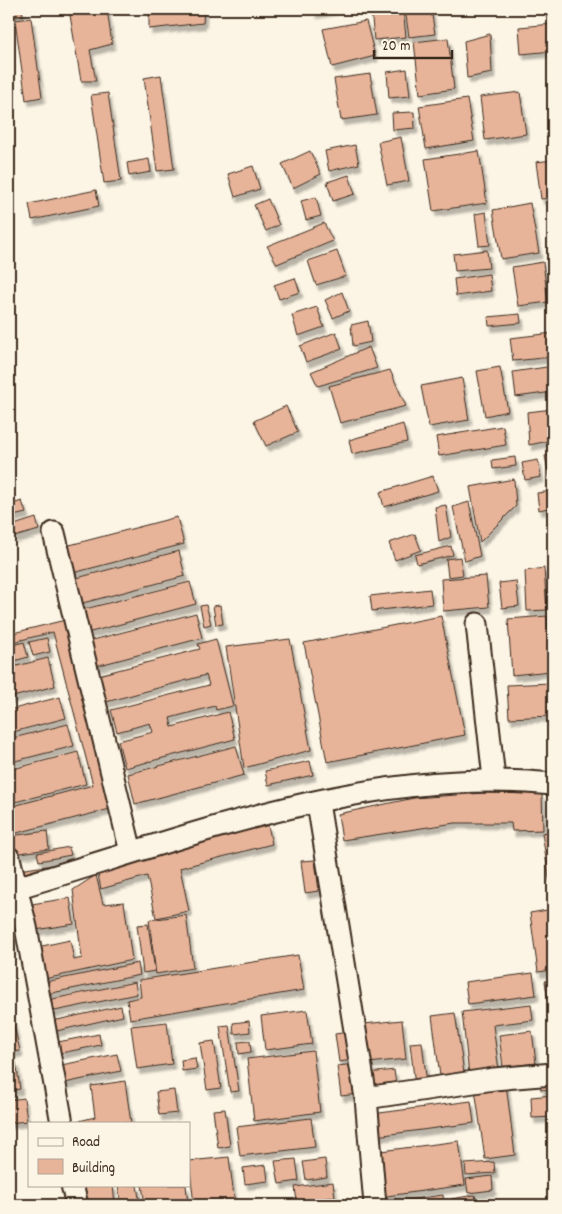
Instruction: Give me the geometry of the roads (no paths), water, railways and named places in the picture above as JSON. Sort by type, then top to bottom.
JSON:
[{"type":"street","points":[[54,533],[130,852]]},
{"type":"street","points":[[477,624],[494,779]]},
{"type":"street","points":[[13,889],[231,822],[379,788],[494,779],[553,784]]},
{"type":"street","points":[[318,803],[366,1098],[375,1205]]},
{"type":"street","points":[[9,858],[13,889],[50,1047],[62,1122]]},
{"type":"street","points":[[366,1098],[494,1078],[553,1074]]},
{"type":"street","points":[[72,1186],[76,1205]]}]
